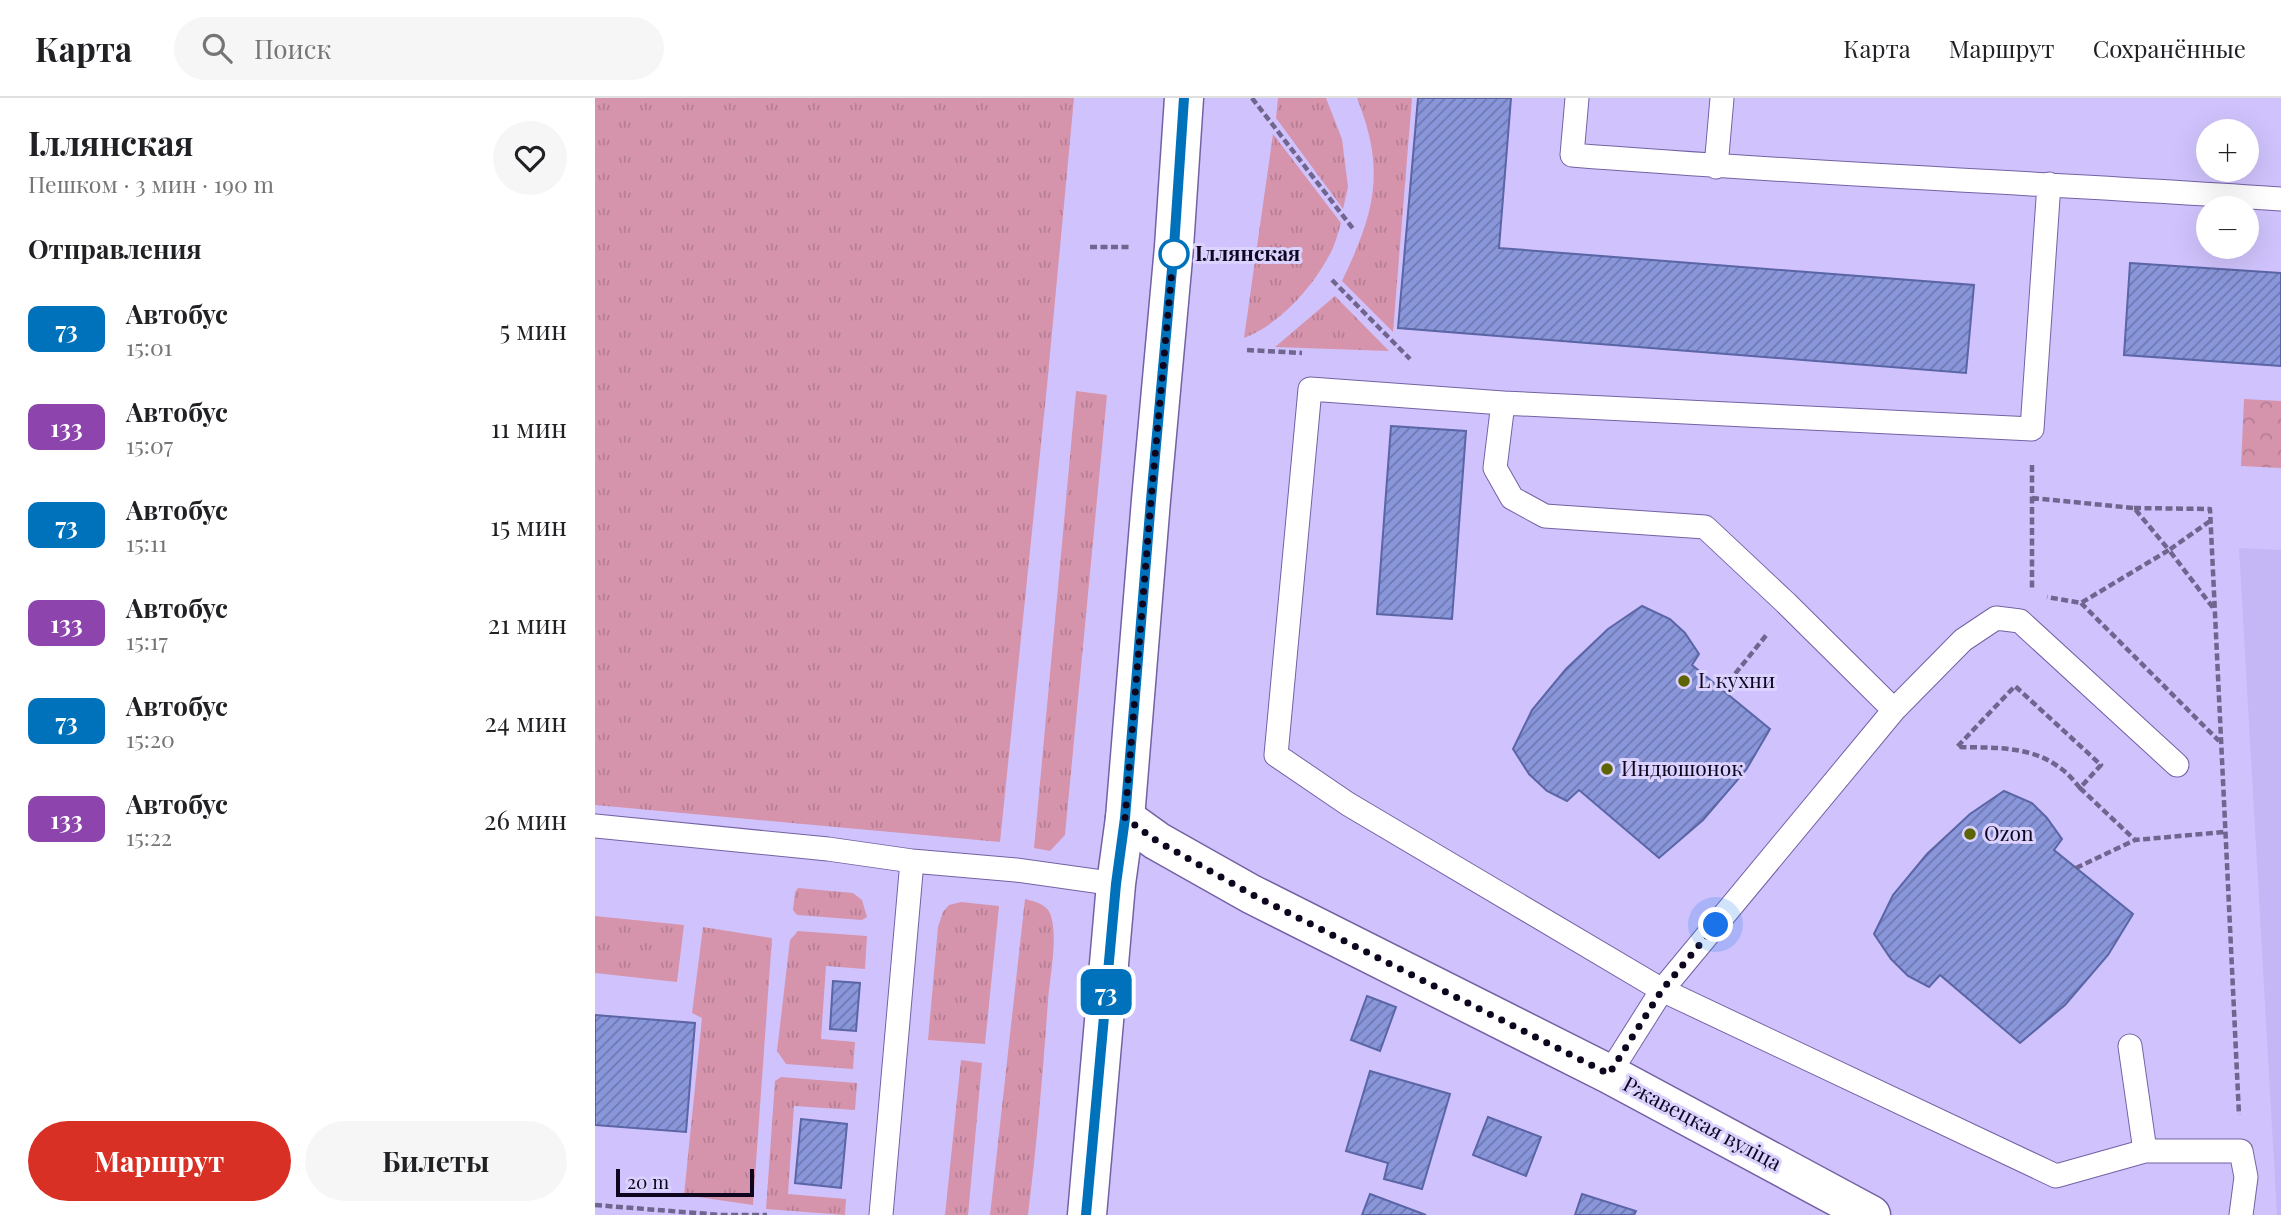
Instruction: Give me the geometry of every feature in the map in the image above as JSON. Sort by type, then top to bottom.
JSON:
[{"type":"street","points":[[1087,1215],[1116,884],[1125,818],[1174,247],[1184,98]]},
{"type":"street","name":"Ржавецкая вуліца","points":[[1125,818],[1157,841],[1251,894],[1609,1074],[1871,1215]]},
{"type":"lane","points":[[1577,98],[1572,155],[1716,167],[2281,199]]},
{"type":"lane","points":[[1716,167],[1722,98]]},
{"type":"lane","points":[[2049,184],[2032,429],[1503,403],[1310,389],[1276,755],[1348,804],[1662,990],[2056,1176],[2145,1152],[2241,1151],[2246,1177],[2241,1215]]},
{"type":"lane","points":[[1503,403],[1495,468],[1512,498],[1545,516],[1705,527],[1894,710]]},
{"type":"lane","points":[[1609,1074],[1662,990],[1894,710],[1963,640],[1996,618],[2021,621],[2177,765]]},
{"type":"lane","points":[[595,826],[828,849],[1116,884]]},
{"type":"lane","points":[[881,1215],[912,861]]},
{"type":"lane","points":[[2130,1046],[2145,1152]]},
{"type":"path","points":[[1252,98],[1354,230]]},
{"type":"path","points":[[1332,280],[1411,360],[1397,359]]},
{"type":"path","points":[[1247,350],[1315,354]]},
{"type":"path","points":[[2032,429],[2032,594]]},
{"type":"path","points":[[2032,498],[2134,508],[2210,509],[2241,1151]]},
{"type":"path","points":[[2134,508],[2215,610]]},
{"type":"path","points":[[2081,603],[2169,550],[2211,521]]},
{"type":"path","points":[[2045,596],[2081,603],[2220,742]]},
{"type":"path","points":[[1722,690],[1770,630]]},
{"type":"path","points":[[2080,788],[2101,765],[2015,686],[1957,747],[2014,749],[2046,758],[2062,768],[2080,788],[2135,840]]},
{"type":"path","points":[[2076,868],[2135,840],[2224,832]]},
{"type":"path","points":[[595,1205],[721,1215],[767,1215]]},
{"type":"shaded area","points":[[2239,548],[2281,550],[2281,1215],[2277,1215]]},
{"type":"green space","points":[[595,98],[1074,98],[1000,842],[595,805]]},
{"type":"green space","points":[[1278,98],[1326,98],[1342,139],[1348,187],[1343,209],[1276,118]]},
{"type":"green space","points":[[1357,98],[1412,98],[1393,332],[1342,281],[1362,234],[1373,191],[1372,148]]},
{"type":"green space","points":[[1273,134],[1341,223],[1323,267],[1294,304],[1270,324],[1244,338]]},
{"type":"green space","points":[[1335,296],[1389,351],[1275,347]]},
{"type":"green space","points":[[1076,391],[1107,395],[1065,835],[1050,851],[1034,848]]},
{"type":"green space","points":[[2244,399],[2281,401],[2281,468],[2241,466]]},
{"type":"green space","points":[[798,888],[853,893],[862,900],[867,917],[862,920],[797,915],[793,910]]},
{"type":"green space","points":[[1025,899],[1038,903],[1049,911],[1054,940],[1034,1162],[1028,1215],[990,1215]]},
{"type":"green space","points":[[961,902],[999,906],[985,1044],[928,1040],[938,927],[943,912],[949,905]]},
{"type":"green space","points":[[595,916],[684,925],[677,982],[595,973]]},
{"type":"green space","points":[[703,927],[772,938],[753,1205],[684,1195],[702,1018],[692,1013]]},
{"type":"green space","points":[[798,931],[867,936],[865,969],[826,966],[821,1039],[855,1042],[853,1069],[786,1064],[777,1051],[790,940]]},
{"type":"green space","points":[[961,1060],[982,1063],[968,1215],[945,1215]]},
{"type":"green space","points":[[781,1077],[857,1083],[855,1110],[794,1106],[788,1194],[846,1199],[845,1215],[766,1209],[775,1081]]},
{"type":"building","points":[[1418,98],[1511,98],[1499,248],[1974,285],[1966,373],[1398,328]]},
{"type":"building","points":[[2130,263],[2281,273],[2281,366],[2124,355]]},
{"type":"building","points":[[1391,426],[1466,431],[1452,619],[1377,614]]},
{"type":"building","points":[[1642,606],[1670,619],[1685,633],[1699,654],[1692,665],[1770,729],[1746,770],[1703,820],[1659,858],[1579,790],[1567,801],[1547,791],[1529,774],[1513,749],[1532,710],[1566,669],[1608,629]]},
{"type":"building","points":[[2004,791],[2032,803],[2062,839],[2054,850],[2133,914],[2108,955],[2065,1005],[2020,1043],[1940,975],[1929,987],[1908,976],[1891,959],[1874,934],[1893,895],[1927,854],[1970,814]]},
{"type":"building","points":[[833,981],[860,983],[856,1031],[830,1029]]},
{"type":"building","points":[[1367,996],[1396,1007],[1380,1051],[1351,1040]]},
{"type":"building","points":[[595,1015],[695,1023],[686,1132],[595,1125]]},
{"type":"building","points":[[1370,1071],[1450,1094],[1422,1189],[1384,1179],[1388,1163],[1346,1151]]},
{"type":"building","points":[[1488,1117],[1541,1137],[1526,1176],[1473,1155]]},
{"type":"building","points":[[801,1119],[847,1124],[841,1188],[795,1183]]},
{"type":"building","points":[[1370,1194],[1426,1215],[1362,1215]]},
{"type":"building","points":[[1582,1194],[1636,1211],[1634,1215],[1575,1215]]},
{"type":"bus line","name":"73","points":[[1086,1215],[1116,884],[1125,818],[1174,247],[1184,98]]},
{"type":"place","name":"Іллянская","points":[[1174,254]]},
{"type":"place","name":"L кухни","points":[[1684,681]]},
{"type":"place","name":"Индюшонок","points":[[1607,769]]},
{"type":"place","name":"Ozon","points":[[1970,834]]},
{"type":"route","points":[[1174,254],[1174,247],[1125,818],[1157,841],[1251,894],[1609,1074],[1662,990],[1716,925]]}]
